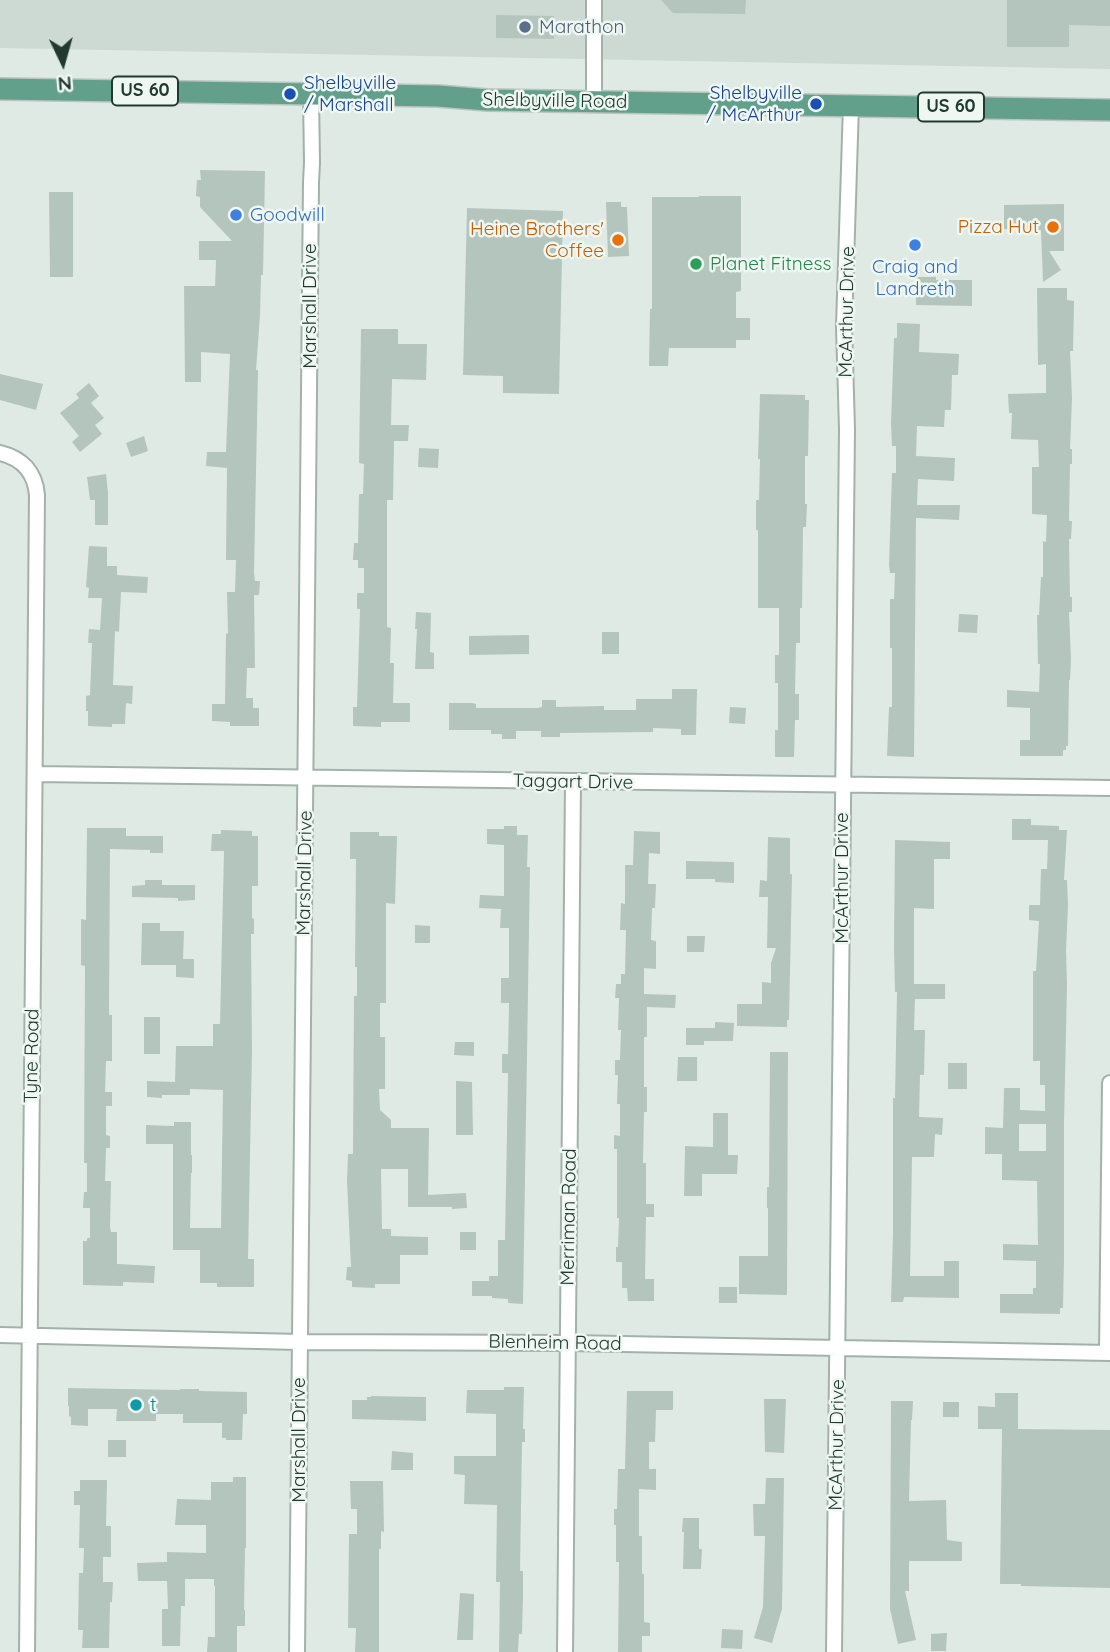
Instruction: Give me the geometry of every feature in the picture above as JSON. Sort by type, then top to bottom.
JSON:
[{"type":"main road","name":"Shelbyville Road","points":[[0,89],[1110,110]]},
{"type":"street","points":[[594,0],[594,102]]},
{"type":"street","name":"Marshall Drive","points":[[298,1652],[312,94]]},
{"type":"street","name":"McArthur Drive","points":[[834,1652],[847,429],[844,326],[851,105]]},
{"type":"street","name":"Tyne Road","points":[[0,453],[14,457],[24,464],[33,475],[37,495],[27,1652]]},
{"type":"street","name":"Taggart Drive","points":[[35,774],[1110,788]]},
{"type":"street","name":"Merriman Road","points":[[565,1652],[573,782]]},
{"type":"street","points":[[1108,1352],[1110,1083]]},
{"type":"street","name":"Blenheim Road","points":[[0,1335],[300,1342],[568,1343],[1108,1352]]},
{"type":"shaded area","points":[[0,0],[1110,0],[1110,69],[0,48]]},
{"type":"building","points":[[661,0],[746,0],[745,14],[673,13]]},
{"type":"building","points":[[1007,0],[1110,0],[1110,26],[1069,25],[1069,47],[1007,47]]},
{"type":"building","name":"Marathon","points":[[496,15],[554,16],[554,39],[496,38]]},
{"type":"building","points":[[200,170],[265,171],[263,275],[256,370],[254,573],[255,581],[260,581],[259,595],[254,595],[255,668],[247,668],[246,698],[253,698],[253,708],[259,708],[259,726],[230,726],[230,722],[212,721],[212,704],[225,704],[227,592],[235,592],[236,560],[226,560],[227,468],[206,466],[207,452],[226,452],[230,354],[201,352],[201,382],[185,382],[184,286],[215,286],[216,260],[199,260],[199,241],[232,241],[200,207],[200,197],[196,196],[197,180],[201,180]]},
{"type":"building","points":[[49,192],[73,192],[73,277],[50,277]]},
{"type":"building","name":"Planet Fitness","points":[[741,196],[741,291],[736,292],[736,318],[750,318],[750,340],[736,340],[736,348],[669,348],[668,366],[649,366],[652,197]]},
{"type":"building","name":"Heine Brothers' Coffee","points":[[606,202],[621,202],[621,207],[627,207],[629,256],[608,257]]},
{"type":"building","points":[[1064,204],[1064,251],[1049,251],[1061,270],[1043,282],[1041,230],[1004,229],[1004,205]]},
{"type":"building","points":[[467,208],[563,211],[559,394],[503,393],[503,376],[463,375]]},
{"type":"building","points":[[916,277],[972,280],[972,306],[916,305]]},
{"type":"building","points":[[1037,288],[1067,288],[1067,300],[1074,301],[1073,351],[1070,351],[1071,659],[1068,746],[1063,750],[1063,756],[1020,756],[1020,740],[1030,740],[1030,708],[1007,707],[1007,690],[1039,692],[1037,615],[1043,577],[1043,541],[1046,542],[1047,515],[1032,514],[1032,467],[1039,467],[1038,440],[1011,439],[1012,413],[1009,413],[1008,394],[1046,393],[1046,364],[1038,365]]},
{"type":"building","points":[[897,323],[920,324],[919,352],[959,354],[958,375],[952,375],[951,410],[945,410],[944,427],[917,426],[916,456],[955,458],[954,481],[918,479],[917,505],[960,505],[959,520],[916,518],[914,757],[887,756],[889,707],[892,707],[890,599],[894,599],[895,573],[890,573],[889,565],[892,473],[896,473],[896,446],[892,446],[891,424],[894,338],[897,338]]},
{"type":"building","points":[[361,329],[398,329],[398,344],[427,344],[426,380],[392,379],[391,425],[409,425],[408,441],[394,441],[393,500],[387,500],[387,627],[391,628],[390,663],[394,663],[393,703],[410,703],[410,722],[381,722],[381,727],[353,726],[353,707],[357,707],[360,609],[357,609],[357,593],[364,593],[364,568],[358,568],[358,560],[353,560],[354,543],[358,543],[359,494],[363,494],[364,464],[359,463]]},
{"type":"building","points":[[0,374],[43,384],[36,410],[0,400]]},
{"type":"building","points":[[89,383],[99,396],[91,403],[104,418],[95,425],[102,434],[80,452],[72,442],[79,436],[60,413],[79,398],[76,394]]},
{"type":"building","points":[[760,394],[805,395],[805,400],[809,400],[808,456],[805,456],[807,504],[806,527],[803,527],[802,608],[800,643],[796,643],[795,694],[799,694],[799,720],[795,720],[794,757],[775,757],[778,683],[775,683],[775,655],[779,655],[779,608],[758,608],[756,500],[759,500]]},
{"type":"building","points":[[144,436],[148,451],[131,457],[126,443]]},
{"type":"building","points":[[419,448],[439,449],[438,468],[418,467]]},
{"type":"building","points":[[106,474],[108,525],[95,525],[95,500],[90,500],[87,477]]},
{"type":"building","points":[[89,546],[107,547],[107,566],[117,566],[117,575],[148,577],[147,593],[121,592],[119,632],[115,631],[113,685],[133,686],[132,704],[126,703],[125,724],[112,724],[112,727],[88,726],[86,711],[86,696],[90,695],[92,643],[88,643],[89,629],[100,630],[102,598],[88,598],[89,588],[86,587]]},
{"type":"building","points":[[416,612],[431,613],[430,652],[434,653],[434,669],[415,669]]},
{"type":"building","points":[[959,614],[978,615],[977,633],[958,632]]},
{"type":"building","points":[[602,632],[619,632],[619,654],[602,654]]},
{"type":"building","points":[[529,635],[529,654],[469,655],[469,636]]},
{"type":"building","points":[[672,689],[697,689],[696,735],[681,735],[681,729],[653,728],[653,732],[560,733],[560,737],[541,737],[541,731],[516,731],[516,739],[502,739],[502,734],[491,734],[491,730],[449,730],[449,703],[472,703],[476,704],[476,708],[537,708],[542,707],[542,700],[556,700],[556,707],[604,706],[604,710],[636,710],[636,699],[672,699]]},
{"type":"building","points":[[730,707],[746,708],[745,724],[729,723]]},
{"type":"building","points":[[1012,819],[1031,819],[1031,825],[1059,826],[1059,830],[1067,830],[1064,880],[1067,880],[1068,905],[1064,1258],[1063,1308],[1060,1308],[1060,1314],[1000,1313],[1000,1294],[1033,1294],[1033,1288],[1036,1288],[1036,1261],[1003,1260],[1003,1244],[1038,1245],[1037,1181],[1002,1180],[1002,1154],[985,1154],[985,1127],[1003,1128],[1004,1088],[1020,1088],[1020,1110],[1045,1111],[1045,1085],[1040,1085],[1040,1061],[1033,1061],[1033,971],[1036,971],[1039,921],[1029,920],[1029,905],[1040,905],[1041,869],[1047,869],[1048,840],[1012,840]],"holes":[[[1019,1124],[1046,1124],[1046,1151],[1019,1151]]]},
{"type":"building","points":[[504,826],[517,826],[517,835],[528,835],[527,867],[530,867],[523,1304],[508,1303],[508,1299],[492,1296],[472,1296],[472,1281],[489,1281],[489,1276],[498,1276],[498,1240],[505,1240],[508,1073],[502,1073],[502,1054],[508,1054],[509,1003],[501,1003],[501,978],[509,978],[509,928],[500,928],[501,909],[479,908],[480,895],[504,896],[504,845],[487,844],[487,829],[504,829]]},
{"type":"building","points":[[87,828],[126,828],[126,836],[163,836],[163,853],[110,849],[109,1015],[112,1015],[112,1061],[106,1061],[105,1092],[112,1092],[112,1106],[106,1106],[106,1135],[110,1136],[110,1148],[106,1148],[105,1181],[111,1181],[110,1226],[111,1232],[117,1232],[117,1264],[155,1266],[154,1283],[123,1282],[123,1286],[83,1285],[83,1241],[90,1238],[90,1208],[83,1208],[84,1192],[87,1192],[87,1163],[84,1163],[85,966],[81,965],[81,919],[86,920]]},
{"type":"building","points":[[221,830],[252,831],[252,836],[258,836],[258,886],[252,886],[254,934],[251,934],[248,1259],[254,1259],[254,1287],[217,1287],[217,1283],[200,1283],[200,1250],[173,1250],[173,1144],[146,1144],[146,1125],[174,1126],[174,1122],[191,1122],[190,1228],[221,1228],[223,1090],[190,1089],[190,1095],[147,1097],[147,1081],[175,1082],[176,1046],[213,1046],[213,1024],[220,1024],[224,851],[211,851],[212,834],[221,834]]},
{"type":"building","points":[[634,831],[660,832],[660,854],[649,853],[648,884],[656,884],[651,940],[656,941],[656,969],[644,968],[644,994],[676,995],[675,1008],[647,1007],[647,1037],[644,1037],[647,1112],[644,1112],[643,1163],[646,1163],[646,1204],[654,1204],[654,1217],[646,1217],[645,1279],[654,1279],[654,1301],[628,1301],[627,1288],[622,1288],[622,1262],[616,1262],[619,1218],[617,1149],[614,1149],[614,1135],[620,1136],[620,1104],[617,1104],[618,1075],[615,1075],[615,1060],[620,1060],[621,1030],[618,1030],[619,998],[615,998],[616,984],[621,984],[621,974],[625,974],[626,930],[620,930],[621,903],[625,904],[625,865],[633,865]]},
{"type":"building","points":[[350,832],[379,832],[379,836],[397,836],[395,904],[386,903],[386,1003],[380,1003],[380,1037],[385,1037],[385,1089],[379,1089],[380,1110],[391,1120],[391,1128],[429,1128],[428,1195],[466,1193],[467,1208],[408,1207],[408,1169],[381,1169],[382,1229],[391,1229],[391,1236],[428,1237],[428,1255],[400,1255],[400,1284],[375,1284],[375,1288],[352,1287],[352,1281],[346,1280],[347,1267],[351,1267],[347,1181],[348,1154],[353,1154],[354,996],[357,996],[356,859],[350,859]]},
{"type":"building","points":[[768,837],[790,838],[792,874],[789,1020],[787,1027],[737,1026],[737,1004],[762,1004],[762,982],[771,983],[771,963],[776,948],[767,948],[768,897],[759,897],[760,880],[767,881]]},
{"type":"building","points":[[895,840],[950,842],[950,859],[934,859],[934,909],[914,908],[914,984],[945,984],[945,999],[915,999],[914,1030],[925,1030],[919,1117],[943,1118],[942,1135],[935,1134],[934,1157],[912,1157],[910,1276],[944,1276],[944,1261],[959,1261],[959,1298],[904,1297],[903,1302],[891,1302],[897,992],[894,946]]},
{"type":"building","points":[[686,861],[734,862],[734,883],[715,882],[715,879],[686,879]]},
{"type":"building","points":[[145,880],[162,880],[162,885],[195,885],[195,900],[132,897],[132,886],[145,885]]},
{"type":"building","points":[[142,923],[160,923],[160,931],[184,931],[183,959],[194,959],[194,978],[176,977],[176,965],[141,965]]},
{"type":"building","points":[[415,925],[430,926],[430,943],[415,943]]},
{"type":"building","points":[[687,936],[705,936],[704,952],[687,952]]},
{"type":"building","points":[[144,1017],[160,1017],[160,1054],[144,1054]]},
{"type":"building","points":[[715,1022],[734,1023],[733,1041],[704,1041],[704,1045],[686,1045],[686,1028],[715,1028]]},
{"type":"building","points":[[455,1042],[474,1042],[474,1056],[454,1055]]},
{"type":"building","points":[[770,1052],[788,1052],[787,1295],[739,1294],[739,1256],[768,1256]]},
{"type":"building","points":[[678,1057],[697,1057],[697,1081],[677,1081]]},
{"type":"building","points":[[948,1063],[967,1063],[967,1089],[948,1089]]},
{"type":"building","points":[[456,1081],[472,1082],[473,1135],[456,1135]]},
{"type":"building","points":[[713,1113],[728,1113],[728,1155],[738,1155],[737,1174],[702,1174],[702,1196],[684,1196],[685,1146],[713,1147]]},
{"type":"building","points":[[460,1232],[476,1232],[476,1250],[460,1250]]},
{"type":"building","points":[[719,1287],[737,1287],[737,1303],[719,1303]]},
{"type":"building","points":[[504,1387],[524,1387],[525,1442],[522,1442],[520,1571],[523,1571],[523,1597],[522,1634],[519,1634],[518,1652],[499,1652],[497,1505],[464,1504],[465,1475],[454,1474],[454,1456],[496,1456],[496,1414],[466,1413],[467,1390],[504,1390]]},
{"type":"building","points":[[68,1388],[247,1392],[247,1414],[243,1414],[242,1440],[222,1438],[222,1423],[183,1423],[183,1414],[156,1414],[156,1421],[116,1421],[117,1409],[88,1409],[88,1426],[71,1425]]},
{"type":"building","points":[[627,1391],[673,1391],[673,1410],[656,1410],[655,1442],[649,1442],[649,1469],[656,1469],[656,1490],[639,1489],[644,1622],[650,1623],[650,1636],[642,1636],[642,1652],[618,1652],[619,1562],[616,1562],[614,1509],[617,1509],[618,1469],[625,1469]]},
{"type":"building","points":[[995,1393],[1018,1393],[1018,1429],[1110,1430],[1110,1588],[1000,1584],[1002,1429],[978,1429],[978,1406],[995,1407]]},
{"type":"building","points":[[367,1397],[426,1397],[426,1421],[352,1419],[352,1400],[367,1400]]},
{"type":"building","points":[[764,1399],[786,1399],[784,1453],[765,1452]]},
{"type":"building","points":[[891,1401],[913,1401],[909,1501],[946,1500],[947,1540],[962,1542],[962,1561],[909,1561],[909,1591],[905,1591],[916,1640],[898,1644],[890,1609]]},
{"type":"building","points":[[943,1402],[959,1402],[959,1417],[943,1417]]},
{"type":"building","points":[[108,1440],[126,1440],[126,1457],[108,1457]]},
{"type":"building","points":[[392,1451],[413,1453],[413,1470],[391,1470]]},
{"type":"building","points":[[233,1477],[246,1477],[245,1626],[237,1626],[237,1652],[207,1652],[208,1637],[215,1637],[214,1579],[185,1579],[180,1646],[162,1646],[162,1609],[168,1609],[167,1581],[138,1581],[137,1563],[167,1562],[167,1552],[206,1553],[206,1525],[175,1525],[177,1499],[211,1500],[211,1482],[233,1482]]},
{"type":"building","points":[[766,1478],[784,1478],[782,1609],[772,1643],[754,1638],[763,1607],[765,1536],[754,1536],[753,1504],[765,1504]]},
{"type":"building","points":[[80,1480],[107,1480],[106,1526],[111,1526],[111,1557],[103,1557],[103,1582],[113,1582],[109,1648],[82,1648],[83,1630],[78,1630],[79,1573],[83,1573],[84,1548],[79,1548],[80,1505],[74,1505],[74,1491],[80,1491]]},
{"type":"building","points":[[350,1481],[383,1481],[384,1532],[381,1531],[379,1549],[379,1652],[355,1652],[356,1628],[348,1628],[349,1534],[357,1534],[357,1509],[351,1509]]},
{"type":"building","points":[[683,1518],[699,1518],[701,1569],[683,1569]]},
{"type":"building","points":[[460,1593],[474,1594],[473,1640],[457,1640]]},
{"type":"building","points":[[722,1629],[743,1630],[742,1649],[721,1648]]},
{"type":"building","points":[[947,1633],[946,1651],[931,1651],[931,1634]]},
{"type":"place","name":"Marathon","points":[[525,27]]},
{"type":"place","name":"Shelbyville / Marshall","points":[[290,94]]},
{"type":"place","name":"Shelbyville / McArthur","points":[[816,104]]},
{"type":"place","name":"Goodwill","points":[[236,215]]},
{"type":"place","name":"Pizza Hut","points":[[1053,227]]},
{"type":"place","name":"Heine Brothers' Coffee","points":[[618,240]]},
{"type":"place","name":"Craig and Landreth","points":[[915,245]]},
{"type":"place","name":"Planet Fitness","points":[[696,264]]},
{"type":"place","name":"t","points":[[136,1405]]}]
